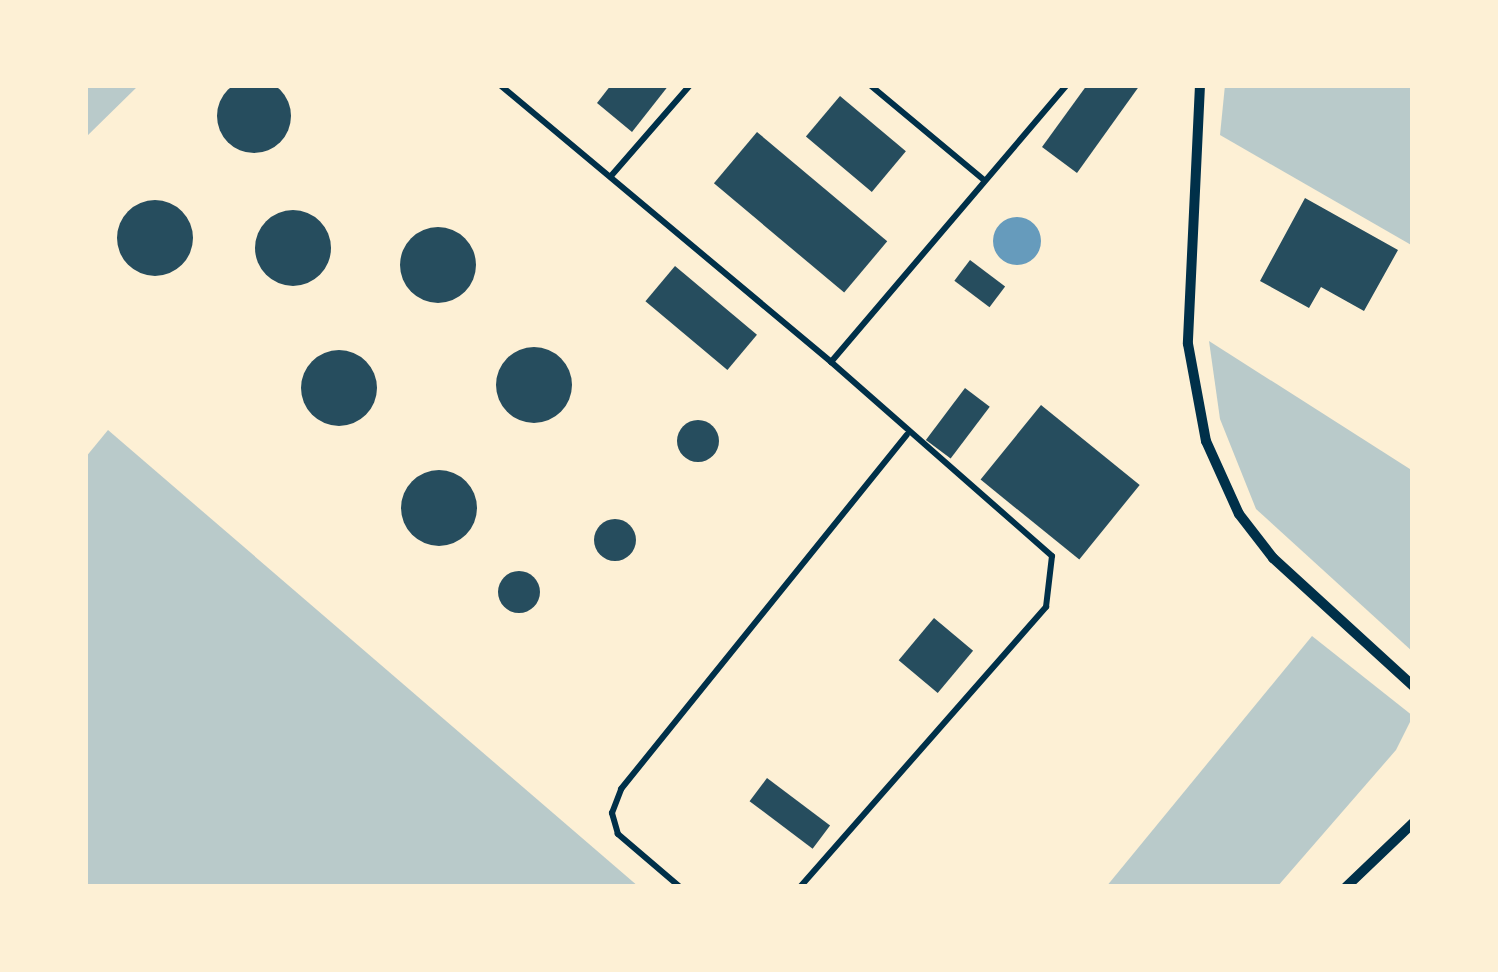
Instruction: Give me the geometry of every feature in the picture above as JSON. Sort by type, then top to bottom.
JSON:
[{"type":"street","points":[[1200,85],[1188,344],[1206,440],[1239,514],[1273,558],[1413,686]]},
{"type":"street","points":[[1346,887],[1413,823]]},
{"type":"lane","points":[[500,85],[831,362],[906,435],[1052,556],[1054,578],[1046,607],[800,887]]},
{"type":"lane","points":[[611,176],[690,85]]},
{"type":"lane","points":[[870,85],[984,180]]},
{"type":"lane","points":[[831,362],[1067,85]]},
{"type":"lane","points":[[680,887],[618,834],[612,813],[621,789],[906,435]]},
{"type":"shaded area","points":[[85,85],[139,85],[85,138]]},
{"type":"shaded area","points":[[1225,85],[1413,85],[1413,246],[1220,135]]},
{"type":"shaded area","points":[[1209,341],[1413,471],[1413,652],[1256,509],[1220,419]]},
{"type":"shaded area","points":[[108,430],[639,887],[85,887],[85,458]]},
{"type":"shaded area","points":[[1312,636],[1413,716],[1396,750],[1277,887],[1106,887]]},
{"type":"water","points":[[1017,217],[1034,224],[1041,241],[1034,258],[1017,265],[1000,258],[993,241],[1000,224]]},
{"type":"building","points":[[254,79],[280,90],[291,116],[280,142],[254,153],[228,142],[217,116],[228,90]]},
{"type":"building","points":[[611,85],[669,85],[632,132],[597,103]]},
{"type":"building","points":[[1087,85],[1140,85],[1077,173],[1042,147]]},
{"type":"building","points":[[840,96],[906,151],[872,192],[806,137]]},
{"type":"building","points":[[757,132],[887,241],[844,293],[714,183]]},
{"type":"building","points":[[1305,198],[1398,250],[1364,311],[1321,287],[1309,308],[1260,281]]},
{"type":"building","points":[[155,200],[182,211],[193,238],[182,265],[155,276],[128,265],[117,238],[128,211]]},
{"type":"building","points":[[293,210],[320,221],[331,248],[320,275],[293,286],[266,275],[255,248],[266,221]]},
{"type":"building","points":[[438,227],[465,238],[476,265],[465,292],[438,303],[411,292],[400,265],[411,238]]},
{"type":"building","points":[[970,260],[1005,286],[989,307],[954,281]]},
{"type":"building","points":[[675,266],[757,335],[727,370],[645,301]]},
{"type":"building","points":[[534,347],[561,358],[572,385],[561,412],[534,423],[507,412],[496,385],[507,358]]},
{"type":"building","points":[[339,350],[366,361],[377,388],[366,415],[339,426],[312,415],[301,388],[312,361]]},
{"type":"building","points":[[965,388],[990,407],[951,459],[926,440]]},
{"type":"building","points":[[1041,405],[1140,485],[1079,560],[981,480]]},
{"type":"building","points":[[698,420],[713,426],[719,441],[713,456],[698,462],[683,456],[677,441],[683,426]]},
{"type":"building","points":[[439,470],[466,481],[477,508],[466,535],[439,546],[412,535],[401,508],[412,481]]},
{"type":"building","points":[[615,519],[630,525],[636,540],[630,555],[615,561],[600,555],[594,540],[600,525]]},
{"type":"building","points":[[519,571],[534,577],[540,592],[534,607],[519,613],[504,607],[498,592],[504,577]]},
{"type":"building","points":[[934,618],[973,651],[938,693],[899,660]]},
{"type":"building","points":[[767,778],[830,826],[813,849],[750,801]]}]
